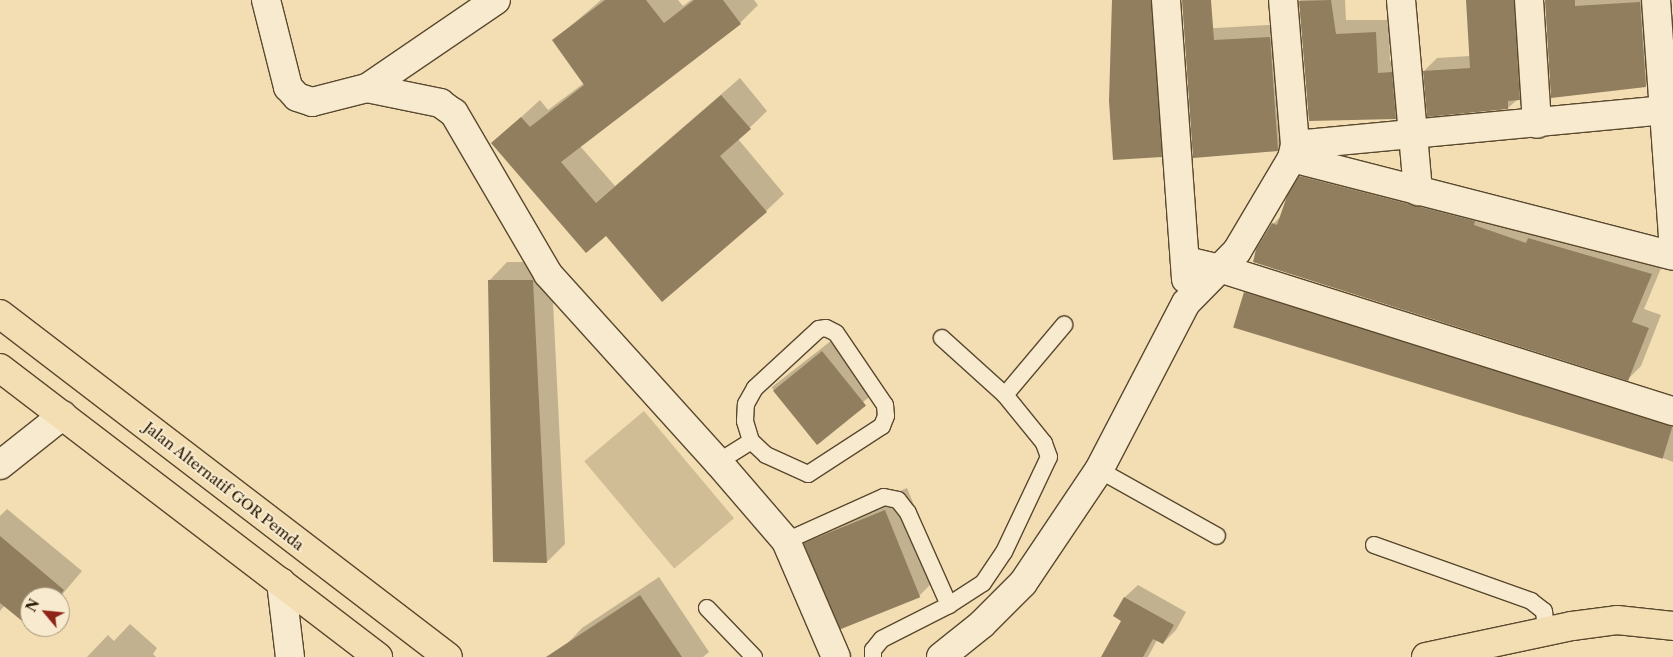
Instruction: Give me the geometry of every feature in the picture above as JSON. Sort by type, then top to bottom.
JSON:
[{"type":"main road","name":"Jalan Alternatif GOR Pemda","points":[[0,314],[448,657]]},
{"type":"main road","points":[[0,368],[378,657]]},
{"type":"main road","points":[[1426,657],[1546,630],[1617,620],[1673,626]]},
{"type":"street","points":[[266,0],[288,86],[297,97],[312,102],[367,88],[496,0]]},
{"type":"street","points":[[1166,0],[1186,261],[1186,303]]},
{"type":"street","points":[[941,657],[982,624],[1023,584],[1099,470],[1186,303],[1222,269],[1254,224],[1293,152],[1283,0]]},
{"type":"street","points":[[1401,0],[1418,191]]},
{"type":"street","points":[[1529,0],[1537,124]]},
{"type":"street","points":[[1656,0],[1667,110],[1673,240]]},
{"type":"street","points":[[367,88],[440,103],[454,113],[548,274],[718,462],[786,542],[836,657]]},
{"type":"street","points":[[1293,152],[1413,133],[1537,124],[1667,110]]},
{"type":"street","points":[[1293,152],[1418,191],[1673,256]]},
{"type":"street","points":[[1186,261],[1222,269],[1673,411]]},
{"type":"street","points":[[0,466],[63,415]]},
{"type":"street","points":[[281,582],[290,657]]},
{"type":"lane","points":[[1005,395],[1064,325]]},
{"type":"lane","points":[[819,328],[836,333],[885,405],[882,426],[808,474],[766,455],[752,440],[745,421],[746,404],[755,388],[819,328]]},
{"type":"lane","points":[[873,657],[876,644],[882,639],[969,594],[992,572],[1047,465],[1048,451],[1044,443],[1005,395],[942,338]]},
{"type":"lane","points":[[718,462],[752,440]]},
{"type":"lane","points":[[1099,470],[1217,536]]},
{"type":"lane","points":[[786,542],[884,497],[898,500],[908,512],[949,605]]},
{"type":"lane","points":[[1374,545],[1531,601],[1544,611],[1546,630]]},
{"type":"lane","points":[[707,608],[754,657]]},
{"type":"shaded area","points":[[644,411],[734,518],[674,568],[584,461]]},
{"type":"building","points":[[605,0],[646,0],[664,23],[694,0],[723,0],[741,24],[561,162],[596,203],[721,95],[751,129],[720,156],[767,212],[662,302],[606,236],[586,253],[491,143],[521,117],[530,127],[584,85],[552,40]]},
{"type":"building","points":[[1112,0],[1151,0],[1162,157],[1113,160],[1109,101]]},
{"type":"building","points":[[1182,0],[1211,0],[1214,40],[1270,37],[1278,151],[1193,158]]},
{"type":"building","points":[[1331,0],[1336,34],[1376,32],[1378,73],[1392,72],[1396,119],[1309,121],[1299,1]]},
{"type":"building","points":[[1466,0],[1514,0],[1520,100],[1508,101],[1508,109],[1427,117],[1423,71],[1470,68]]},
{"type":"building","points":[[1545,0],[1575,0],[1575,6],[1640,2],[1646,87],[1551,98]]},
{"type":"building","points":[[1299,176],[1475,221],[1474,225],[1526,243],[1528,238],[1652,274],[1632,322],[1649,328],[1628,381],[1253,262],[1256,249],[1272,223],[1277,225],[1287,196]]},
{"type":"building","points":[[488,280],[533,280],[547,563],[493,562]]},
{"type":"building","points":[[1244,292],[1673,423],[1663,459],[1233,327]]},
{"type":"building","points":[[822,351],[866,405],[817,445],[773,391]]},
{"type":"building","points":[[885,510],[920,597],[839,630],[803,543]]},
{"type":"building","points":[[0,536],[60,587],[20,587],[20,619],[0,603]]},
{"type":"building","points":[[640,595],[682,657],[546,657]]},
{"type":"building","points":[[1124,597],[1174,625],[1163,644],[1153,639],[1143,657],[1101,657],[1121,621],[1113,616]]}]
